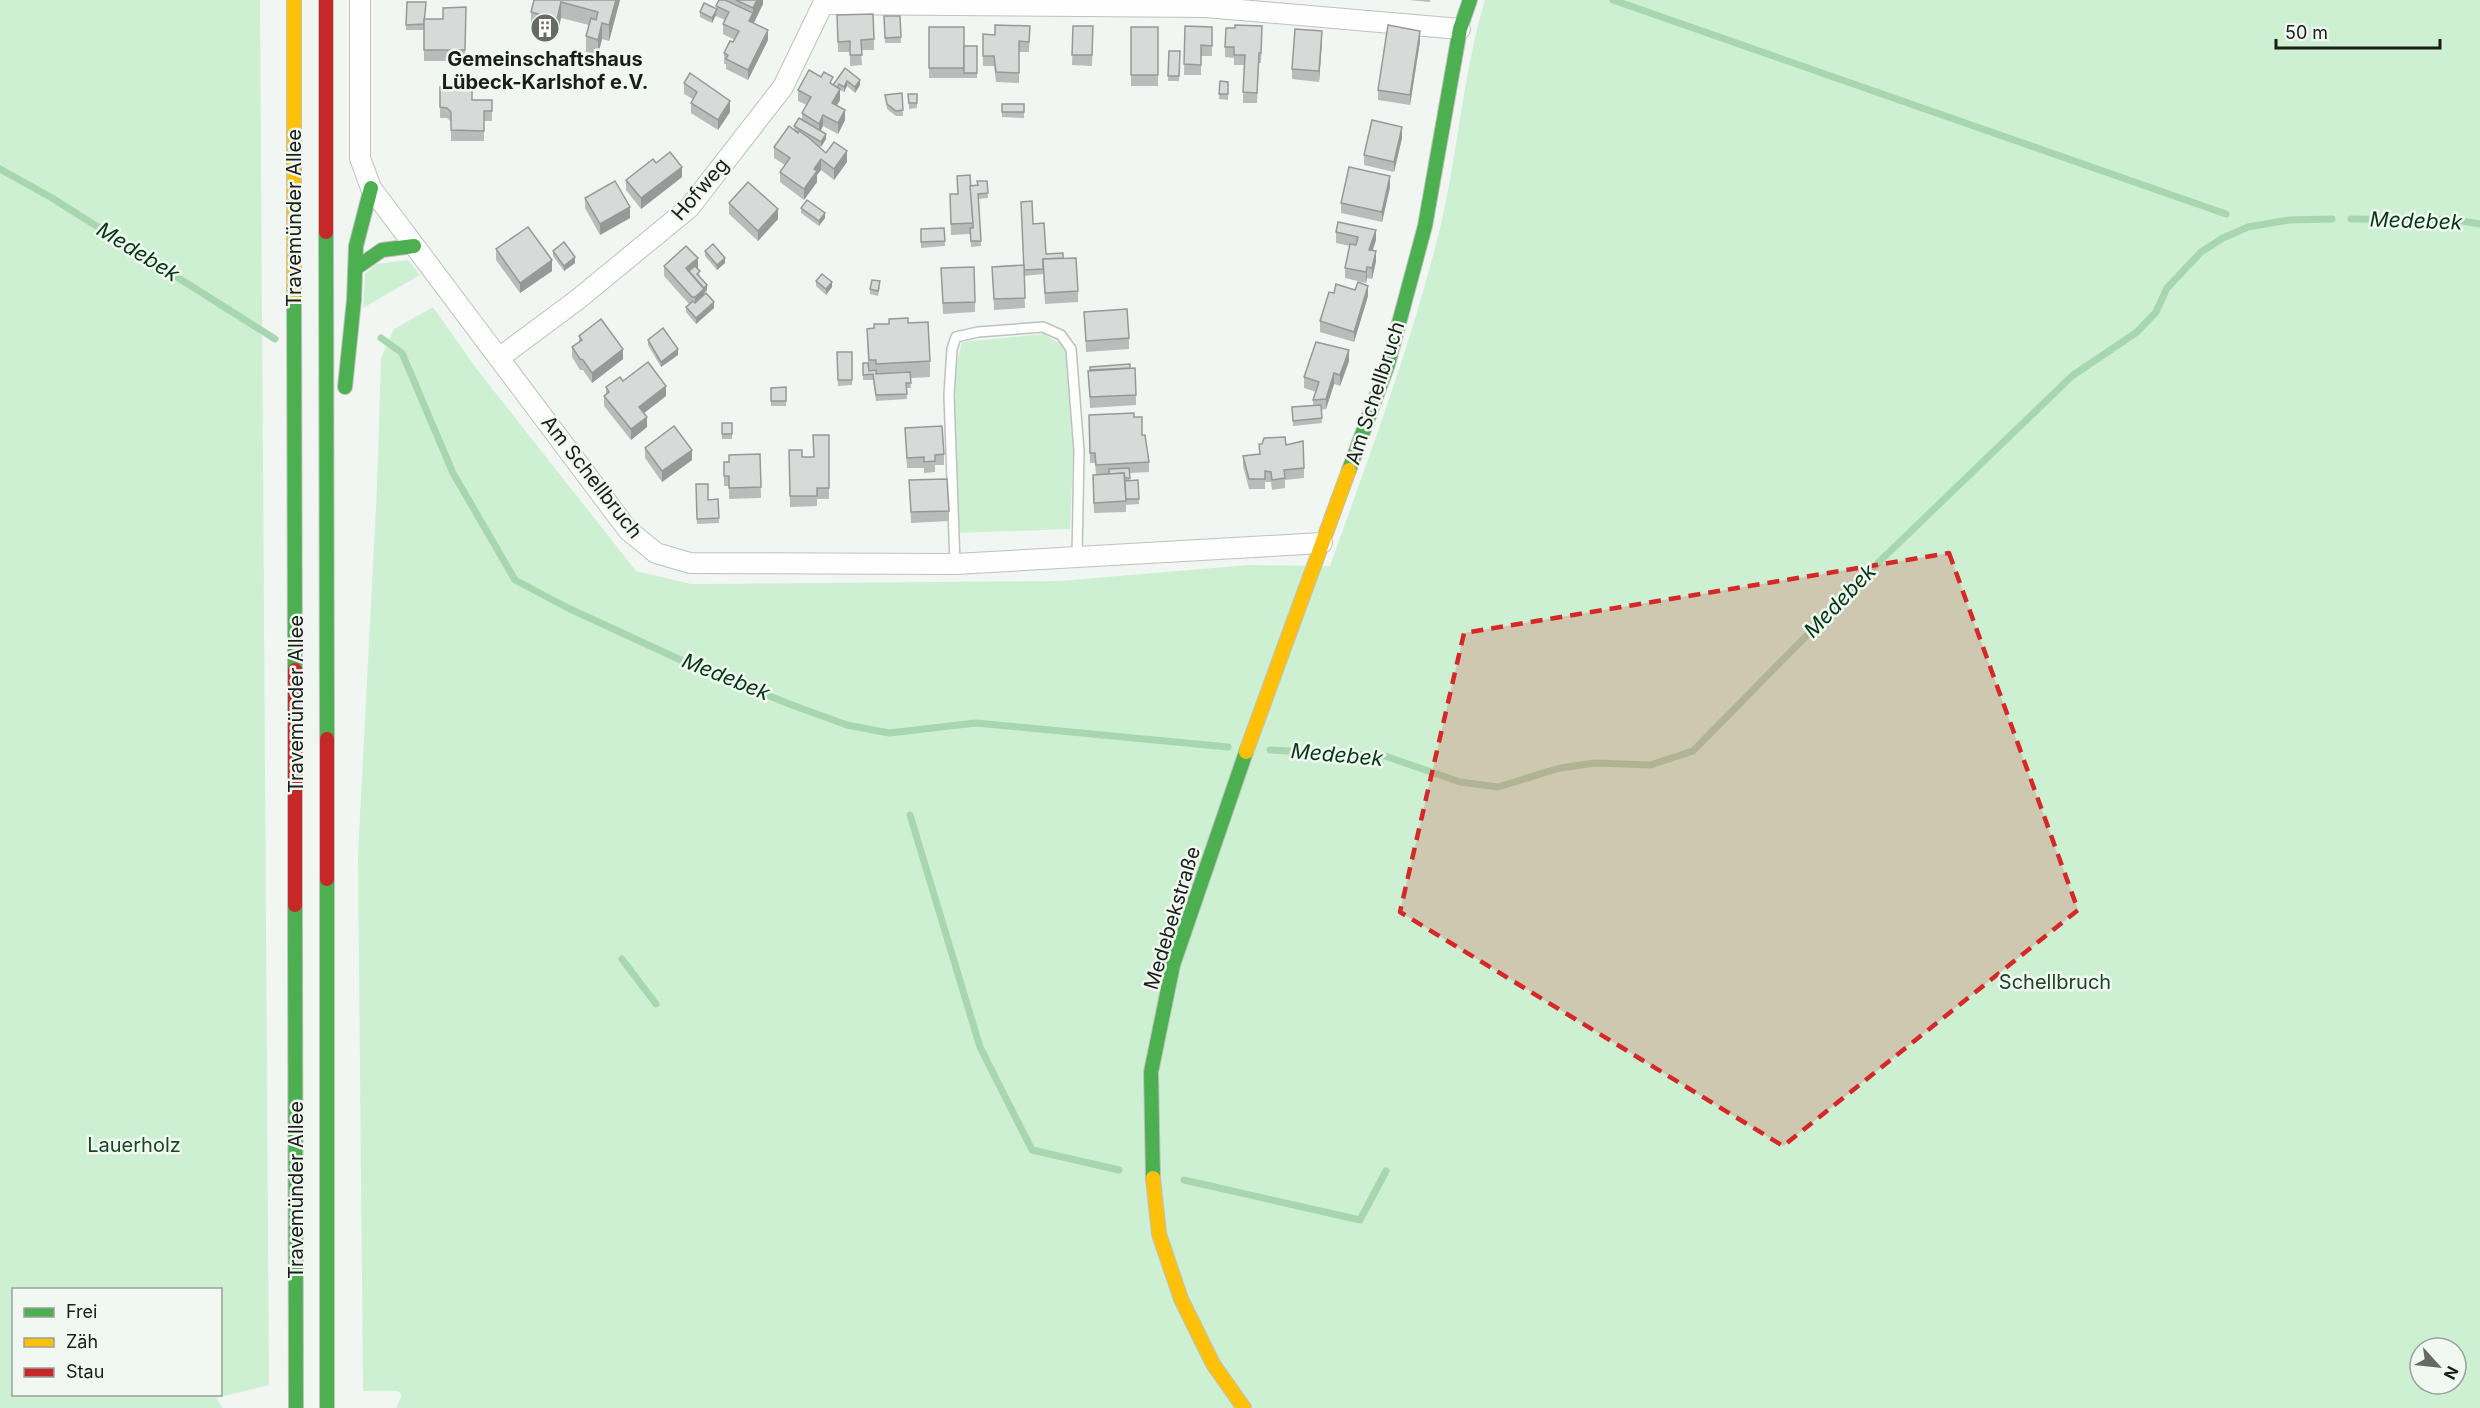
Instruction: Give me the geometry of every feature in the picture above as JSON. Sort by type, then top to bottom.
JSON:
[{"type":"main road","name":"Travemünder Allee","points":[[294,0],[296,1408]]},
{"type":"main road","name":"Travemünder Allee","points":[[326,0],[327,1408]]},
{"type":"main road","name":"Am Schellbruch","points":[[1322,543],[1388,364],[1425,226],[1460,29],[1470,0]]},
{"type":"main road","points":[[343,405],[356,246],[371,188]]},
{"type":"main road","points":[[356,268],[382,250],[414,246]]},
{"type":"main road","points":[[327,556],[340,428]]},
{"type":"main road","name":"Medebekstraße","points":[[1244,1408],[1213,1364],[1181,1299],[1159,1234],[1152,1165],[1151,1072],[1173,965],[1322,543]]},
{"type":"street","points":[[360,0],[360,158],[371,188]]},
{"type":"street","points":[[824,2],[1206,7],[1460,29]]},
{"type":"street","name":"Hofweg","points":[[500,358],[577,300],[689,208],[783,87],[824,2]]},
{"type":"street","name":"Am Schellbruch","points":[[371,188],[628,530],[656,553],[690,563],[955,564],[1322,543]]},
{"type":"lane","points":[[955,564],[949,395],[952,349],[956,337],[978,332],[1044,327],[1061,335],[1071,350],[1079,451],[1077,557]]},
{"type":"highlighted area","points":[[1949,553],[2078,910],[1783,1146],[1400,912],[1464,633]]},
{"type":"green space","name":"Lauerholz","points":[[0,0],[260,0],[269,1385],[216,1398],[223,1408],[0,1408]]},
{"type":"green space","name":"Schellbruch","points":[[1485,0],[2480,0],[2480,1408],[396,1408],[402,1395],[398,1391],[363,1391],[358,856],[377,487],[381,358],[394,329],[433,307],[479,372],[636,571],[691,584],[1059,581],[1249,565],[1330,566],[1389,400],[1428,275],[1451,174],[1471,58]]},
{"type":"green space","points":[[408,260],[420,275],[363,308],[365,274],[376,264]]},
{"type":"green space","points":[[1044,334],[1061,344],[1069,352],[1073,452],[1070,529],[956,533],[954,373],[962,342]]},
{"type":"building","points":[[534,0],[616,0],[609,25],[602,23],[598,40],[586,36],[591,18],[596,20],[598,12],[561,2],[557,19],[531,12]]},
{"type":"building","points":[[719,0],[725,0],[753,13],[749,21],[768,30],[748,70],[726,59],[728,55],[724,53],[730,41],[733,42],[739,31],[723,24],[729,12],[716,6]]},
{"type":"building","points":[[736,0],[757,0],[753,8]]},
{"type":"building","points":[[407,2],[426,2],[424,24],[406,25]]},
{"type":"building","points":[[704,3],[717,9],[712,18],[700,12]]},
{"type":"building","points":[[466,7],[465,50],[424,50],[424,19],[443,19],[443,8]]},
{"type":"building","points":[[873,14],[874,39],[861,40],[862,55],[850,55],[850,41],[838,42],[837,15]]},
{"type":"building","points":[[884,16],[900,16],[901,37],[885,38]]},
{"type":"building","points":[[995,25],[1030,26],[1029,42],[1019,41],[1019,73],[996,72],[994,56],[983,56],[983,34],[995,35]]},
{"type":"building","points":[[1235,25],[1262,26],[1257,93],[1243,92],[1245,55],[1234,55],[1234,47],[1225,47],[1226,28],[1235,28]]},
{"type":"building","points":[[1388,25],[1420,31],[1410,95],[1378,90]]},
{"type":"building","points":[[1073,26],[1093,26],[1092,55],[1072,55]]},
{"type":"building","points":[[1185,26],[1212,27],[1212,46],[1201,45],[1201,65],[1184,64]]},
{"type":"building","points":[[929,27],[964,27],[964,68],[929,68]]},
{"type":"building","points":[[1131,27],[1158,27],[1158,75],[1131,75]]},
{"type":"building","points":[[1295,29],[1322,31],[1319,71],[1292,69]]},
{"type":"building","points":[[964,46],[977,46],[977,73],[964,73]]},
{"type":"building","points":[[1169,51],[1180,51],[1179,76],[1168,76]]},
{"type":"building","points":[[845,68],[860,80],[855,87],[847,81],[844,87],[839,84],[837,88],[833,85]]},
{"type":"building","points":[[809,70],[821,77],[824,72],[833,77],[830,83],[840,89],[832,103],[845,110],[838,123],[823,115],[819,124],[802,113],[811,97],[798,90]]},
{"type":"building","points":[[690,73],[730,101],[718,120],[691,103],[697,92],[684,83]]},
{"type":"building","points":[[1220,81],[1228,82],[1228,94],[1219,94]]},
{"type":"building","points":[[440,87],[472,88],[472,100],[492,100],[492,111],[484,111],[484,131],[451,130],[451,112],[447,108],[440,107]]},
{"type":"building","points":[[902,93],[903,110],[896,111],[887,104],[885,95]]},
{"type":"building","points":[[908,94],[917,94],[917,103],[909,103]]},
{"type":"building","points":[[1002,104],[1024,104],[1024,112],[1002,112]]},
{"type":"building","points":[[799,118],[826,134],[821,142],[794,126]]},
{"type":"building","points":[[1372,120],[1402,127],[1394,162],[1364,155]]},
{"type":"building","points":[[789,126],[809,138],[826,153],[834,142],[847,151],[834,169],[821,159],[814,169],[817,171],[804,189],[780,172],[790,158],[774,147]]},
{"type":"building","points":[[670,152],[682,167],[641,198],[626,180],[653,159],[656,163]]},
{"type":"building","points":[[1349,167],[1390,176],[1382,212],[1341,203]]},
{"type":"building","points":[[970,175],[973,223],[951,224],[950,194],[958,194],[957,176]]},
{"type":"building","points":[[615,181],[630,207],[600,224],[585,198]]},
{"type":"building","points":[[977,181],[987,181],[988,193],[978,194],[981,241],[971,241],[970,228],[973,228],[973,223],[970,186],[978,185]]},
{"type":"building","points":[[748,182],[778,209],[758,231],[729,203]]},
{"type":"building","points":[[807,200],[825,213],[819,221],[801,208]]},
{"type":"building","points":[[1032,201],[1033,224],[1044,223],[1046,254],[1063,253],[1063,258],[1043,259],[1043,269],[1024,270],[1021,202]]},
{"type":"building","points":[[1338,222],[1376,230],[1369,250],[1376,251],[1372,268],[1367,267],[1366,272],[1345,268],[1350,244],[1356,245],[1358,237],[1336,232]]},
{"type":"building","points":[[528,227],[552,260],[520,283],[496,249]]},
{"type":"building","points":[[944,228],[945,241],[921,242],[921,229]]},
{"type":"building","points":[[564,242],[575,257],[564,266],[553,251]]},
{"type":"building","points":[[713,244],[725,258],[717,265],[705,251]]},
{"type":"building","points":[[686,246],[698,258],[686,268],[704,289],[695,297],[692,297],[664,266]]},
{"type":"building","points":[[1076,258],[1078,291],[1045,293],[1043,259]]},
{"type":"building","points":[[1024,265],[1025,298],[994,299],[992,267]]},
{"type":"building","points":[[695,266],[700,271],[697,274],[707,285],[704,288],[689,271]]},
{"type":"building","points":[[974,267],[975,302],[943,303],[941,268]]},
{"type":"building","points":[[822,274],[832,282],[826,289],[816,281]]},
{"type":"building","points":[[872,280],[880,281],[878,291],[870,289]]},
{"type":"building","points":[[1358,282],[1368,286],[1354,332],[1320,321],[1329,292],[1334,293],[1336,284],[1355,290]]},
{"type":"building","points":[[706,293],[714,302],[696,318],[686,307],[693,301],[695,303]]},
{"type":"building","points":[[1127,309],[1129,338],[1086,341],[1084,312]]},
{"type":"building","points":[[908,318],[908,323],[928,322],[930,361],[876,364],[876,360],[869,360],[867,329],[874,328],[874,324],[889,324],[889,319]]},
{"type":"building","points":[[601,319],[623,349],[592,373],[572,347],[582,340],[579,336]]},
{"type":"building","points":[[663,328],[678,349],[661,362],[648,340]]},
{"type":"building","points":[[1316,342],[1349,350],[1340,375],[1334,373],[1326,399],[1313,400],[1319,382],[1304,377]]},
{"type":"building","points":[[837,352],[852,352],[852,380],[838,380]]},
{"type":"building","points":[[648,362],[666,386],[639,407],[647,417],[631,429],[604,396],[609,392],[606,387],[620,377],[623,381]]},
{"type":"building","points":[[863,363],[868,363],[869,371],[876,370],[876,374],[910,372],[911,383],[906,383],[907,394],[876,395],[873,374],[863,375]]},
{"type":"building","points":[[1130,364],[1130,368],[1090,370],[1090,367]]},
{"type":"building","points":[[1135,368],[1136,395],[1090,397],[1088,371]]},
{"type":"building","points":[[786,387],[786,401],[771,401],[771,388]]},
{"type":"building","points":[[1321,405],[1322,418],[1293,421],[1292,407]]},
{"type":"building","points":[[1134,413],[1134,417],[1142,417],[1142,435],[1145,435],[1149,462],[1096,465],[1095,453],[1090,453],[1089,415]]},
{"type":"building","points":[[722,423],[732,423],[732,434],[722,434]]},
{"type":"building","points":[[674,426],[692,450],[662,471],[645,448]]},
{"type":"building","points":[[942,426],[944,454],[935,455],[935,461],[924,462],[924,457],[907,458],[905,428]]},
{"type":"building","points":[[813,435],[829,435],[829,488],[817,488],[817,496],[790,496],[789,450],[802,450],[802,457],[814,457]]},
{"type":"building","points":[[1285,437],[1286,445],[1303,441],[1304,468],[1284,470],[1285,478],[1272,480],[1271,472],[1265,471],[1265,479],[1249,479],[1243,456],[1260,454],[1259,444],[1262,444],[1264,438]]},
{"type":"building","points":[[760,454],[761,487],[729,488],[729,476],[724,476],[724,462],[729,462],[729,455]]},
{"type":"building","points":[[1129,468],[1130,478],[1125,478],[1124,473],[1109,474],[1109,469]]},
{"type":"building","points":[[1124,473],[1126,501],[1094,503],[1093,475]]},
{"type":"building","points":[[947,479],[949,511],[911,512],[909,480]]},
{"type":"building","points":[[1138,480],[1139,499],[1126,499],[1125,481]]},
{"type":"building","points":[[696,484],[708,484],[708,500],[718,499],[719,518],[697,519]]},
{"type":"waterway","points":[[1613,0],[2226,214]]},
{"type":"waterway","name":"Medebek","points":[[0,169],[52,198],[275,339]]},
{"type":"waterway","name":"Medebek","points":[[1270,750],[1385,756],[1460,782],[1498,787],[1560,768],[1595,763],[1650,765],[1693,751],[1879,562],[2072,376],[2137,332],[2156,312],[2167,288],[2201,252],[2223,238],[2248,227],[2289,220],[2332,219]]},
{"type":"waterway","name":"Medebek","points":[[2351,219],[2456,220],[2480,224]]},
{"type":"waterway","name":"Medebek","points":[[381,338],[402,353],[453,473],[515,580],[568,608],[685,662],[847,725],[889,733],[976,723],[1228,747]]},
{"type":"waterway","points":[[910,815],[980,1047],[1032,1150],[1119,1170]]},
{"type":"waterway","points":[[622,959],[656,1004]]},
{"type":"waterway","points":[[1184,1180],[1360,1220],[1386,1171]]},
{"type":"traffic: fast","points":[[1349,470],[1388,364],[1425,226],[1460,29],[1470,0]]},
{"type":"traffic: fast","points":[[345,387],[354,300],[356,246],[371,188]]},
{"type":"traffic: fast","points":[[326,232],[327,739]]},
{"type":"traffic: fast","points":[[356,268],[382,250],[414,246]]},
{"type":"traffic: fast","points":[[294,293],[295,670]]},
{"type":"traffic: fast","points":[[1153,1178],[1151,1072],[1173,965],[1246,752]]},
{"type":"traffic: fast","points":[[327,879],[327,1408]]},
{"type":"traffic: fast","points":[[295,905],[296,1408]]},
{"type":"traffic: slow","points":[[294,0],[294,293]]},
{"type":"traffic: slow","points":[[1246,752],[1349,470]]},
{"type":"traffic: slow","points":[[1153,1178],[1159,1234],[1181,1299],[1213,1364],[1244,1408]]},
{"type":"traffic: jam","points":[[326,0],[326,232]]},
{"type":"traffic: jam","points":[[295,670],[295,905]]},
{"type":"traffic: jam","points":[[327,739],[327,879]]},
{"type":"place","name":"Gemeinschaftshaus Lübeck-Karlshof e.V.","points":[[545,28]]}]
